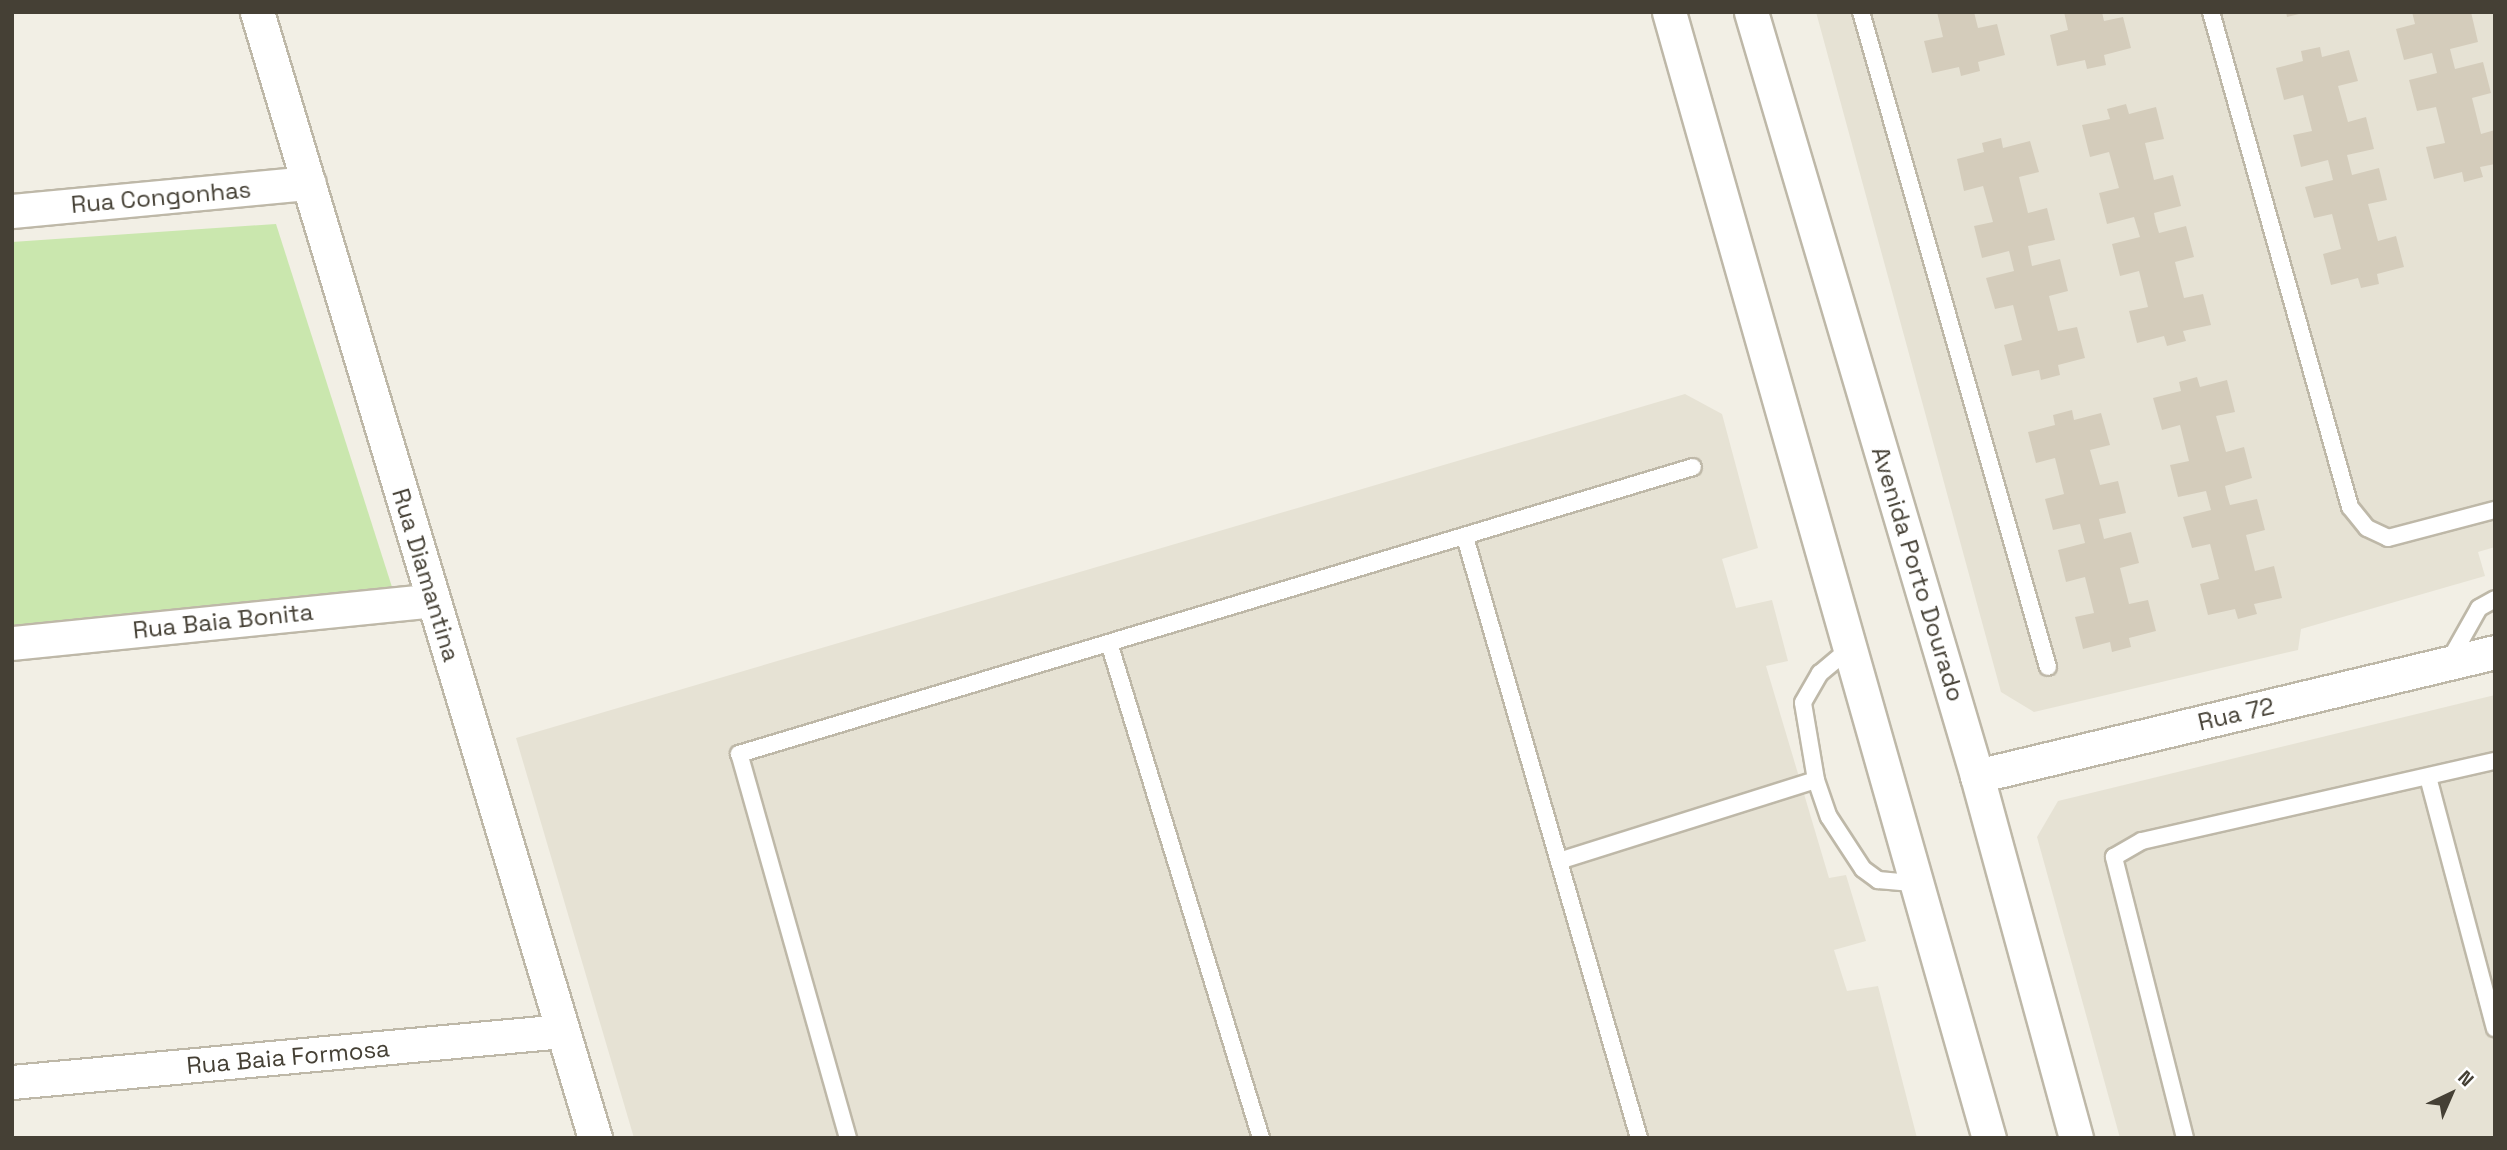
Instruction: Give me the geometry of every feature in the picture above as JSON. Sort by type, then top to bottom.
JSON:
[{"type":"street","name":"Rua Diamantina","points":[[257,12],[595,1138]]},
{"type":"street","points":[[1669,12],[1989,1138]]},
{"type":"street","name":"Avenida Porto Dourado","points":[[1751,12],[1978,776],[2076,1138]]},
{"type":"street","name":"Rua Congonhas","points":[[12,211],[309,183]]},
{"type":"street","name":"Rua Baia Bonita","points":[[12,643],[433,600]]},
{"type":"street","name":"Rua 72","points":[[1978,776],[2495,652]]},
{"type":"street","name":"Rua Baia Formosa","points":[[12,1082],[563,1031]]},
{"type":"lane","points":[[1861,12],[2048,667]]},
{"type":"lane","points":[[2211,12],[2350,507],[2367,528],[2388,538],[2495,510]]},
{"type":"lane","points":[[848,1138],[738,754],[1110,646],[1693,467]]},
{"type":"lane","points":[[1465,537],[1639,1138]]},
{"type":"lane","points":[[2447,664],[2479,608],[2495,599]]},
{"type":"lane","points":[[1110,646],[1261,1138]]},
{"type":"lane","points":[[1849,649],[1820,673],[1802,703],[1816,780],[1829,817],[1863,869],[1878,880],[1915,883]]},
{"type":"lane","points":[[2185,1138],[2114,857],[2142,841],[2495,761]]},
{"type":"lane","points":[[2428,777],[2495,1028]]},
{"type":"lane","points":[[1559,861],[1816,780]]},
{"type":"shaded area","points":[[1816,12],[2495,12],[2495,547],[2478,552],[2485,576],[2301,629],[2298,650],[2034,712],[2001,692]]},
{"type":"shaded area","points":[[1685,394],[1722,414],[1758,548],[1722,559],[1736,608],[1772,600],[1788,661],[1766,666],[1829,878],[1846,875],[1866,941],[1834,950],[1847,991],[1878,986],[1917,1138],[634,1138],[516,738]]},
{"type":"shaded area","points":[[2495,695],[2495,1138],[2120,1138],[2037,837],[2058,801]]},
{"type":"green space","points":[[276,224],[392,587],[12,630],[12,242]]},
{"type":"building","points":[[1937,12],[1974,12],[1978,28],[1997,24],[2005,55],[1978,62],[1980,71],[1961,76],[1959,67],[1932,73],[1924,41],[1943,37]]},
{"type":"building","points":[[2064,12],[2102,12],[2104,21],[2123,17],[2131,48],[2104,55],[2106,65],[2087,69],[2085,60],[2057,66],[2050,35],[2068,30]]},
{"type":"building","points":[[2286,12],[2303,12],[2303,13],[2287,17]]},
{"type":"building","points":[[2412,12],[2471,12],[2478,42],[2450,49],[2455,69],[2483,62],[2491,93],[2472,98],[2481,134],[2495,130],[2495,164],[2480,167],[2483,177],[2464,182],[2462,172],[2434,179],[2426,147],[2445,143],[2436,107],[2417,111],[2409,80],[2437,73],[2432,53],[2404,60],[2396,29],[2415,24]]},
{"type":"building","points":[[2320,47],[2322,57],[2349,50],[2358,81],[2338,86],[2348,122],[2366,117],[2374,149],[2347,155],[2352,175],[2379,168],[2387,200],[2368,204],[2378,241],[2396,236],[2404,267],[2377,274],[2379,284],[2361,288],[2358,278],[2331,285],[2323,254],[2341,249],[2332,214],[2314,218],[2305,187],[2333,180],[2328,160],[2301,167],[2293,135],[2312,131],[2303,95],[2284,100],[2276,68],[2303,61],[2301,51]]},
{"type":"building","points":[[2126,104],[2129,114],[2156,107],[2164,139],[2145,143],[2154,180],[2173,175],[2181,206],[2154,213],[2156,223],[2159,233],[2186,226],[2194,257],[2175,262],[2184,298],[2203,294],[2211,325],[2183,331],[2186,341],[2167,346],[2164,336],[2137,343],[2129,311],[2148,307],[2139,271],[2120,276],[2112,244],[2140,237],[2134,217],[2107,224],[2099,193],[2119,188],[2109,152],[2090,157],[2082,125],[2110,119],[2107,109]]},
{"type":"building","points":[[2001,138],[2003,148],[2030,141],[2039,172],[2019,177],[2028,213],[2047,208],[2055,240],[2028,246],[2032,266],[2060,259],[2068,291],[2049,296],[2058,331],[2077,327],[2085,358],[2058,365],[2060,375],[2041,380],[2039,370],[2012,376],[2004,345],[2022,340],[2013,305],[1995,309],[1986,278],[2014,271],[2009,251],[1982,258],[1974,226],[1993,222],[1983,186],[1964,191],[1957,159],[1984,152],[1982,143]]},
{"type":"building","points":[[2197,377],[2200,387],[2227,380],[2235,412],[2216,416],[2226,452],[2244,447],[2252,478],[2225,486],[2227,495],[2230,505],[2257,499],[2265,530],[2246,535],[2255,571],[2274,566],[2282,598],[2254,604],[2257,614],[2238,619],[2235,609],[2208,615],[2200,584],[2219,579],[2210,544],[2192,548],[2183,517],[2211,510],[2206,491],[2178,497],[2170,465],[2189,461],[2180,425],[2162,430],[2153,398],[2181,391],[2179,382]]},
{"type":"building","points":[[2072,410],[2074,420],[2101,413],[2110,445],[2090,450],[2100,485],[2118,481],[2126,513],[2099,519],[2104,539],[2131,532],[2139,563],[2120,568],[2129,604],[2148,600],[2156,631],[2129,638],[2131,647],[2112,652],[2110,642],[2083,649],[2075,617],[2094,613],[2085,577],[2066,582],[2058,550],[2085,543],[2080,524],[2053,530],[2045,499],[2064,494],[2055,458],[2036,463],[2028,432],[2055,425],[2053,415]]}]
